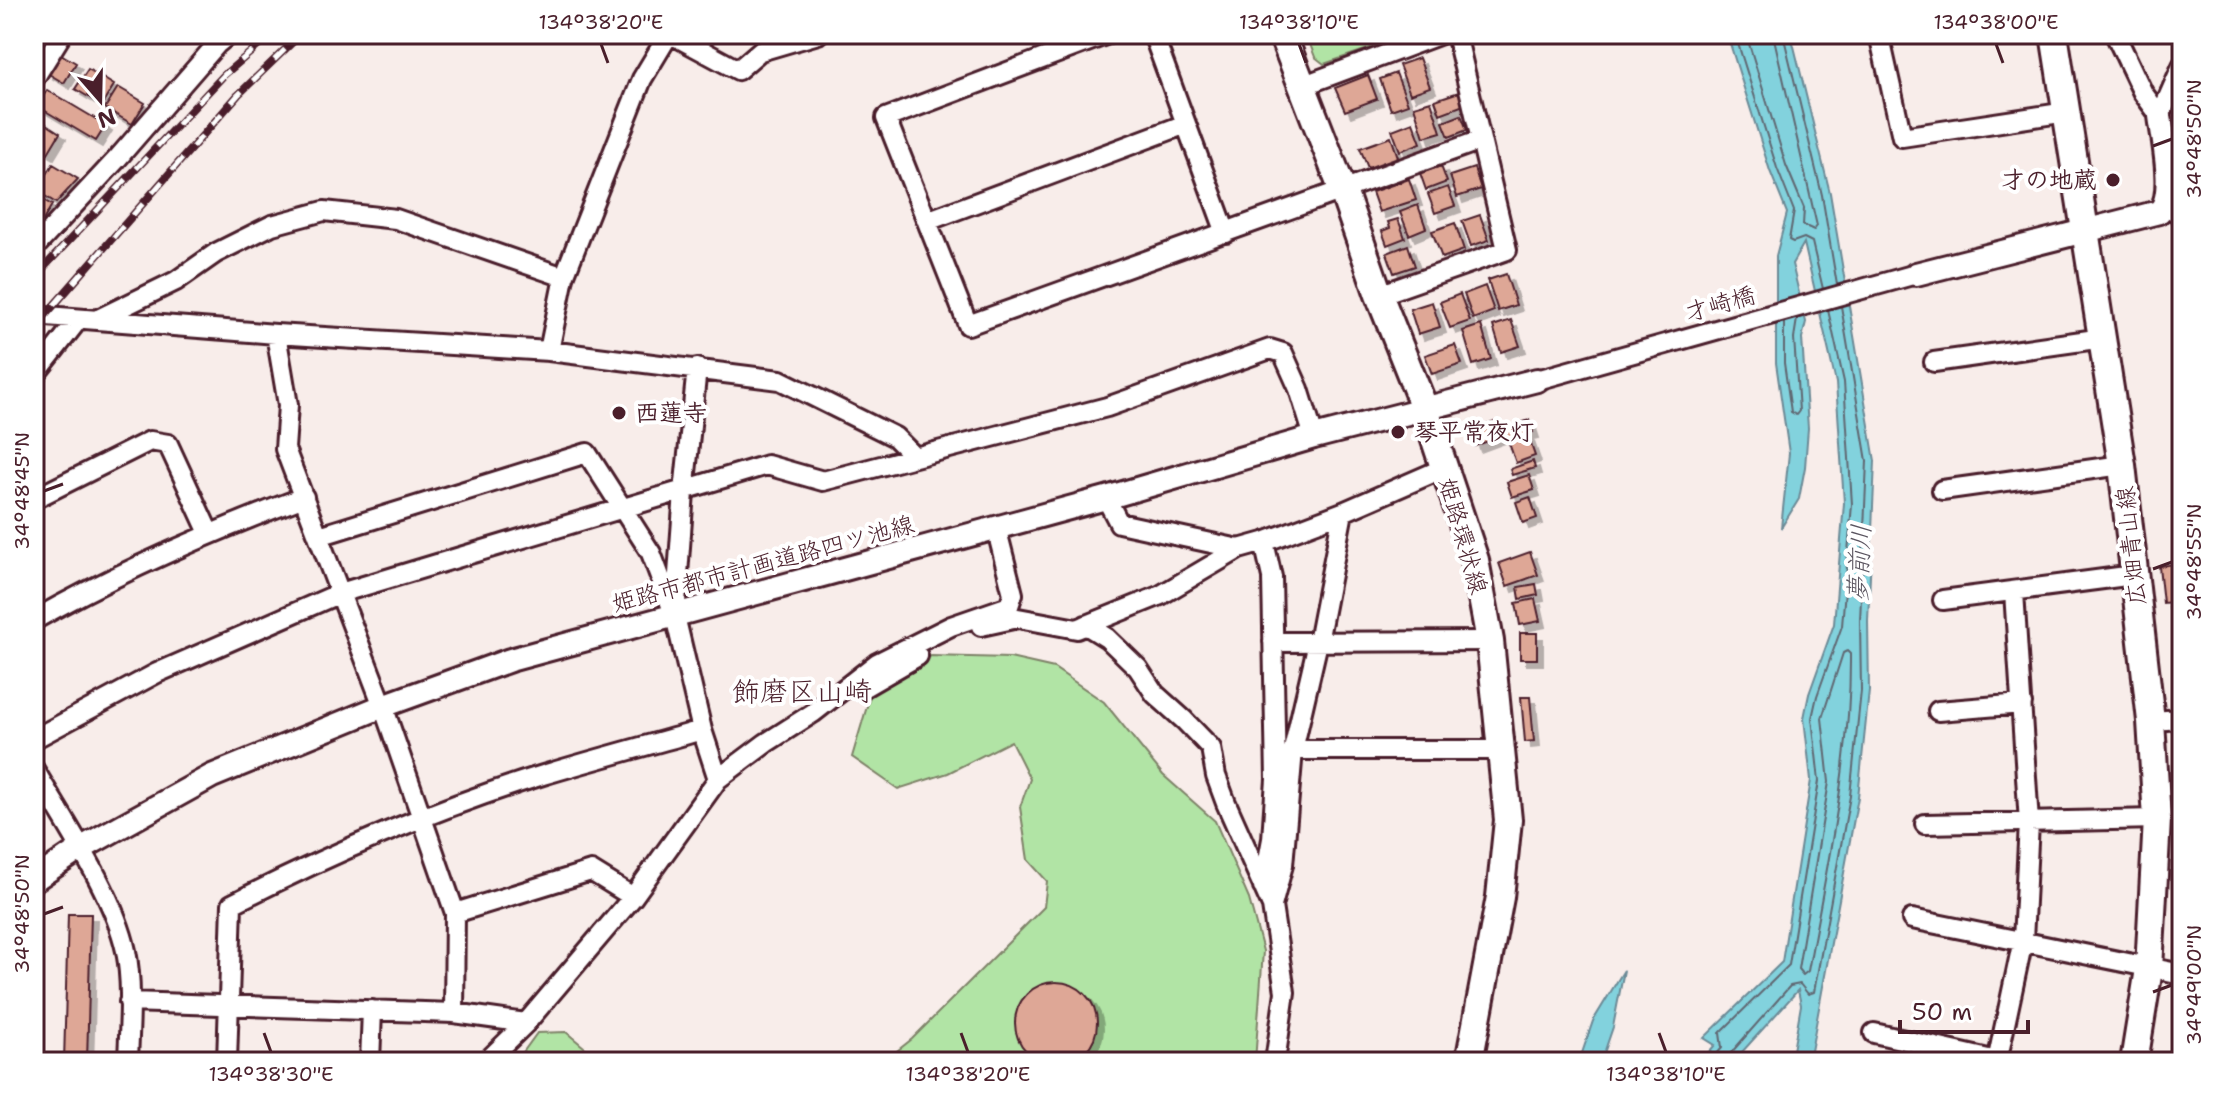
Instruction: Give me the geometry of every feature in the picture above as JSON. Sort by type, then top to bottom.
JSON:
[{"type":"main road","name":"姫路環状線","points":[[1282,34],[1425,410],[1475,560],[1490,641],[1508,820],[1500,897],[1469,1062]]},
{"type":"main road","name":"広畑青山線","points":[[2054,34],[2122,465],[2151,721],[2157,819],[2149,969],[2134,1062]]},
{"type":"street","points":[[34,79],[62,34]]},
{"type":"street","points":[[549,351],[564,277],[642,79],[670,34],[738,70],[760,51],[818,34]]},
{"type":"street","points":[[1051,34],[1058,53]]},
{"type":"street","points":[[1108,34],[886,118],[968,325],[1481,140]]},
{"type":"street","points":[[1153,34],[1226,233]]},
{"type":"street","points":[[1302,86],[1441,34]]},
{"type":"street","points":[[1379,295],[1507,250],[1456,34]]},
{"type":"street","points":[[1879,34],[1902,137],[2067,112]]},
{"type":"street","points":[[2115,34],[2143,93],[2160,116]]},
{"type":"street","points":[[34,248],[117,159],[217,37]]},
{"type":"street","points":[[1916,274],[2174,210],[2168,190],[2160,116],[2182,66]]},
{"type":"street","points":[[927,221],[1186,124]]},
{"type":"street","points":[[34,376],[86,320],[176,281],[216,253],[272,225],[324,211],[396,219],[564,277]]},
{"type":"street","name":"才崎橋","points":[[1537,380],[1916,274]]},
{"type":"street","points":[[34,315],[549,351],[780,380],[895,437],[915,457]]},
{"type":"street","points":[[276,334],[288,405],[285,449],[383,706],[455,913],[454,1013]]},
{"type":"street","points":[[1934,362],[2103,338]]},
{"type":"street","points":[[34,739],[157,673],[340,593],[767,465],[823,481],[1107,407],[1270,349],[1283,353],[1299,389],[1314,437]]},
{"type":"street","points":[[675,616],[697,368]]},
{"type":"street","name":"姫路市都市計画道路四ツ池線","points":[[34,880],[80,849],[212,776],[383,706],[510,660],[1106,498],[1314,437],[1537,380]]},
{"type":"street","points":[[34,499],[150,441],[168,444],[209,533]]},
{"type":"street","points":[[319,536],[587,453],[651,553],[675,616],[702,730],[718,779]]},
{"type":"street","points":[[1942,490],[2122,465]]},
{"type":"street","points":[[718,779],[746,772],[873,680],[954,637],[983,625],[1018,618],[1077,629],[1161,595],[1239,549],[1343,512],[1444,468]]},
{"type":"street","points":[[34,620],[209,533],[304,497]]},
{"type":"street","points":[[1106,498],[1119,523],[1239,549]]},
{"type":"street","points":[[1263,887],[1283,780],[1318,642],[1343,512]]},
{"type":"street","points":[[486,1062],[526,1023],[633,897],[718,779],[813,713],[877,663],[951,626],[1009,606],[1013,594],[996,527]]},
{"type":"street","points":[[1264,542],[1272,577],[1273,642],[1283,780],[1283,865],[1272,906]]},
{"type":"street","points":[[1943,600],[2134,575]]},
{"type":"street","points":[[1874,1033],[1997,1061],[2023,940],[2029,823],[2014,592]]},
{"type":"street","points":[[1086,625],[1107,638],[1128,658],[1155,694],[1211,748],[1221,790],[1272,906],[1285,992],[1275,1062]]},
{"type":"street","points":[[1273,642],[1490,641]]},
{"type":"street","points":[[1938,711],[2022,704]]},
{"type":"street","points":[[2151,721],[2182,719]]},
{"type":"street","points":[[227,1062],[232,904],[311,864],[423,818],[542,775],[702,730]]},
{"type":"street","points":[[1293,750],[1503,750]]},
{"type":"street","points":[[34,769],[116,917],[126,952],[128,1062]]},
{"type":"street","points":[[1925,824],[2157,819]]},
{"type":"street","points":[[455,913],[591,871],[633,897]]},
{"type":"street","points":[[1912,919],[2182,974]]},
{"type":"street","points":[[129,1002],[454,1013],[526,1023]]},
{"type":"street","points":[[370,1062],[372,1010]]},
{"type":"green space","points":[[1306,34],[1412,34],[1324,64],[1315,57]]},
{"type":"green space","points":[[931,656],[1010,658],[1054,668],[1104,702],[1163,775],[1215,821],[1249,899],[1263,951],[1255,1062],[883,1062],[912,1039],[1044,907],[1047,881],[1028,860],[1020,807],[1030,779],[1011,741],[948,773],[898,789],[852,757],[873,686]]},
{"type":"green space","points":[[566,1032],[602,1062],[516,1062],[537,1033]]},
{"type":"water","name":"夢前川","points":[[1727,34],[1791,34],[1830,193],[1875,461],[1868,621],[1869,691],[1858,797],[1809,1062],[1791,1062],[1801,1005],[1798,990],[1733,1062],[1700,1062],[1715,1045],[1704,1038],[1782,962],[1811,780],[1804,718],[1809,694],[1834,624],[1844,503],[1836,383],[1804,243],[1792,264],[1806,322],[1802,338],[1808,428],[1805,467],[1799,499],[1781,528],[1789,453],[1776,363],[1776,256],[1787,213],[1770,171]]},
{"type":"water","points":[[1624,970],[1613,1027],[1601,1062],[1579,1062],[1593,1021]]},
{"type":"building","points":[[59,53],[76,63],[64,83],[47,73]]},
{"type":"building","points":[[1419,58],[1430,87],[1410,94],[1399,65]]},
{"type":"building","points":[[88,69],[114,85],[102,105],[75,89]]},
{"type":"building","points":[[1396,73],[1408,104],[1391,110],[1380,79]]},
{"type":"building","points":[[1368,75],[1377,99],[1345,111],[1335,88]]},
{"type":"building","points":[[118,87],[145,103],[132,124],[105,108]]},
{"type":"building","points":[[47,90],[106,125],[96,141],[37,106]]},
{"type":"building","points":[[1459,92],[1464,105],[1440,114],[1435,100]]},
{"type":"building","points":[[1431,101],[1441,132],[1424,137],[1414,106]]},
{"type":"building","points":[[1461,115],[1467,130],[1449,137],[1443,122]]},
{"type":"building","points":[[43,122],[60,133],[48,153],[34,145],[34,136]]},
{"type":"building","points":[[1413,122],[1421,143],[1400,151],[1392,130]]},
{"type":"building","points":[[1391,137],[1398,157],[1368,168],[1360,148]]},
{"type":"building","points":[[53,164],[78,179],[56,203],[37,191]]},
{"type":"building","points":[[1441,166],[1447,182],[1426,190],[1420,173]]},
{"type":"building","points":[[1474,168],[1481,189],[1457,197],[1450,176]]},
{"type":"building","points":[[1409,179],[1416,200],[1379,212],[1372,192]]},
{"type":"building","points":[[1448,187],[1455,206],[1435,213],[1428,194]]},
{"type":"building","points":[[34,195],[52,205],[42,222],[34,217]]},
{"type":"building","points":[[1418,205],[1426,228],[1409,235],[1400,212]]},
{"type":"building","points":[[1480,215],[1489,240],[1471,246],[1462,221]]},
{"type":"building","points":[[1398,219],[1405,238],[1387,245],[1382,231],[1390,228],[1388,222]]},
{"type":"building","points":[[1455,223],[1464,250],[1442,258],[1432,231]]},
{"type":"building","points":[[1408,245],[1415,266],[1394,273],[1387,253]]},
{"type":"building","points":[[1506,274],[1516,305],[1498,311],[1488,280]]},
{"type":"building","points":[[1485,286],[1494,311],[1473,319],[1464,294]]},
{"type":"building","points":[[1460,294],[1470,321],[1450,328],[1440,302]]},
{"type":"building","points":[[1432,302],[1440,327],[1418,334],[1410,309]]},
{"type":"building","points":[[1511,320],[1520,346],[1501,352],[1493,326]]},
{"type":"building","points":[[1481,325],[1491,359],[1473,365],[1463,331]]},
{"type":"building","points":[[1455,345],[1462,364],[1432,374],[1425,355]]},
{"type":"building","points":[[1529,420],[1533,432],[1527,433],[1535,456],[1516,463],[1504,429]]},
{"type":"building","points":[[1497,421],[1502,436],[1475,446],[1470,431]]},
{"type":"building","points":[[1533,461],[1535,468],[1512,475],[1510,469]]},
{"type":"building","points":[[1529,475],[1534,490],[1512,497],[1507,482]]},
{"type":"building","points":[[1530,497],[1537,518],[1523,523],[1516,502]]},
{"type":"building","points":[[1530,552],[1538,575],[1507,586],[1499,563]]},
{"type":"building","points":[[2182,563],[2182,601],[2163,603],[2159,566]]},
{"type":"building","points":[[1536,584],[1538,595],[1520,599],[1518,587]]},
{"type":"building","points":[[1535,599],[1540,621],[1520,625],[1516,603]]},
{"type":"building","points":[[1520,633],[1537,633],[1537,659],[1520,659]]},
{"type":"building","points":[[1521,697],[1530,697],[1534,741],[1525,742]]},
{"type":"building","points":[[68,914],[91,914],[87,1062],[64,1062]]},
{"type":"building","points":[[1056,982],[1072,985],[1085,994],[1094,1007],[1097,1023],[1094,1039],[1085,1052],[1072,1061],[1056,1064],[1040,1061],[1027,1052],[1018,1039],[1015,1023],[1018,1007],[1027,994],[1040,985]]},
{"type":"railway","points":[[34,278],[224,75],[272,34]]},
{"type":"railway","points":[[34,328],[238,95],[301,34]]},
{"type":"place","name":"才の地蔵","points":[[2113,180]]},
{"type":"place","name":"西蓮寺","points":[[619,413]]},
{"type":"place","name":"琴平常夜灯","points":[[1398,432]]},
{"type":"district","name":"飾磨区山崎","points":[[802,691]]}]
